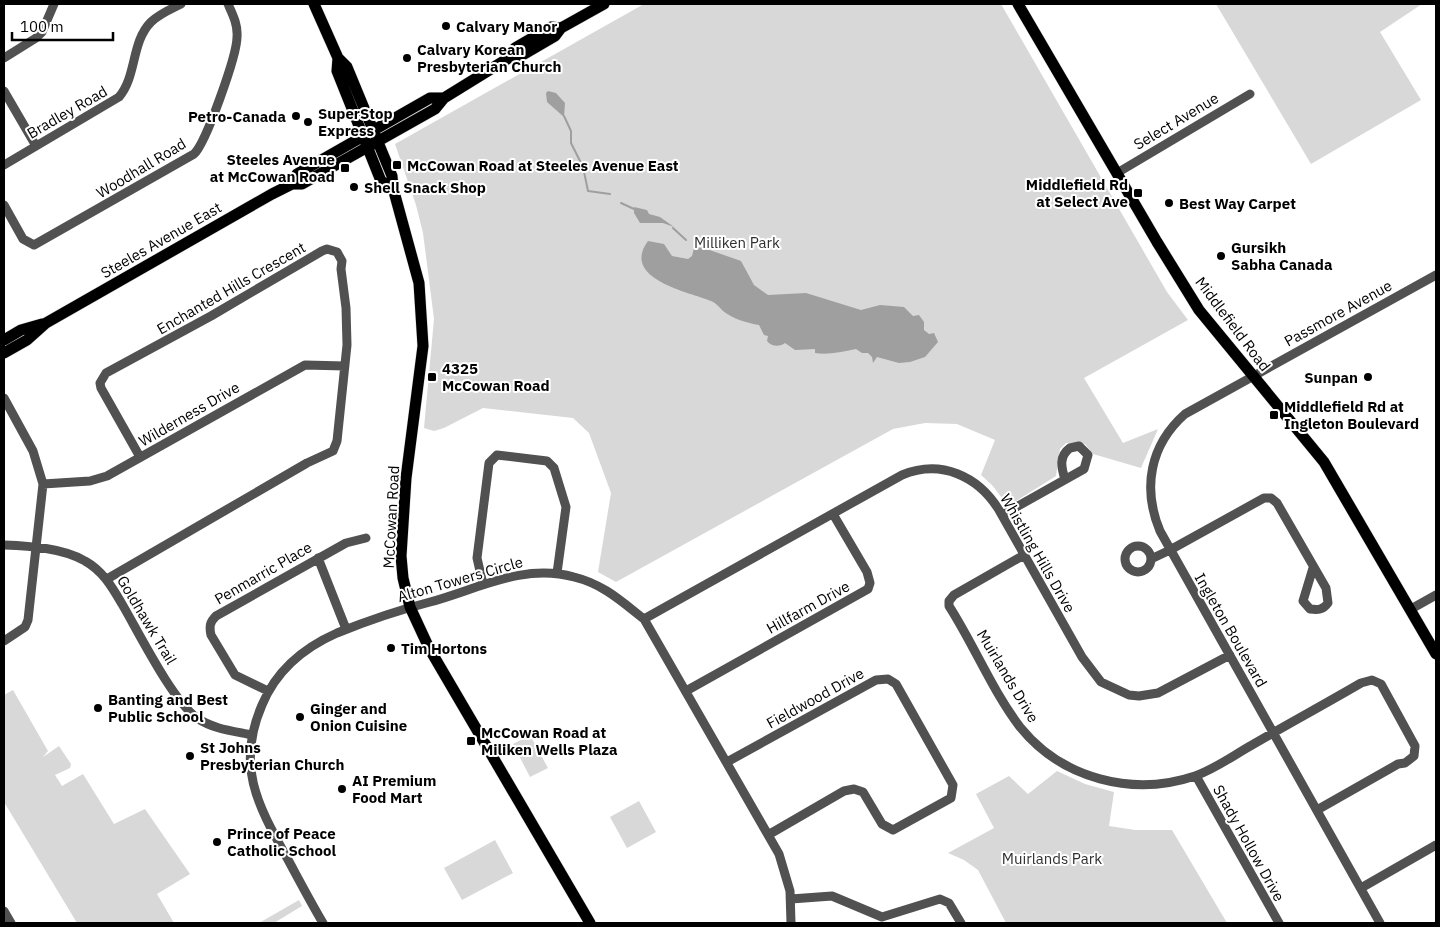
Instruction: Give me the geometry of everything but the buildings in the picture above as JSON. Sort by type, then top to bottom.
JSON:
[{"type":"main road","name":"McCowan Road","points":[[314,4],[338,58],[337,71],[370,139],[381,181],[393,188],[419,283],[423,346],[406,478],[401,556],[403,578],[410,607],[429,648],[590,923]]},
{"type":"main road","name":"Steeles Avenue East","points":[[4,354],[27,340],[46,323],[292,184],[302,184],[430,98],[444,98],[512,56],[519,57],[555,36],[561,28],[604,4]]},
{"type":"main road","name":"Middlefield Road","points":[[1018,4],[1200,310],[1324,462],[1436,654]]},
{"type":"main road","name":"Steeles Avenue East","points":[[4,340],[21,330],[46,323]]},
{"type":"street","points":[[4,58],[36,38],[42,32],[54,4]]},
{"type":"street","name":"Bradley Road","points":[[4,164],[119,97],[128,83],[144,31],[152,22],[181,4]]},
{"type":"street","name":"Woodhall Road","points":[[4,205],[22,238],[34,245],[194,154],[205,138],[237,44],[237,29],[228,4]]},
{"type":"street","points":[[4,91],[36,146]]},
{"type":"street","name":"Select Avenue","points":[[1117,173],[1250,94]]},
{"type":"street","name":"Enchanted Hills Crescent","points":[[106,579],[307,463],[333,451],[337,441],[348,326],[341,269],[342,261],[336,252],[328,249],[203,321],[106,373],[102,377],[101,388],[140,457]]},
{"type":"street","name":"Passmore Avenue","points":[[1254,376],[1436,275]]},
{"type":"street","name":"Wilderness Drive","points":[[43,484],[99,479],[304,365],[345,366]]},
{"type":"street","name":"Ingleton Boulevard","points":[[1254,376],[1189,411],[1177,421],[1161,442],[1153,463],[1150,494],[1157,525],[1380,923]]},
{"type":"street","points":[[4,398],[33,451],[43,484],[27,623],[19,632],[4,641]]},
{"type":"street","points":[[483,584],[477,554],[489,463],[497,455],[547,461],[553,466],[566,507],[557,573]]},
{"type":"street","name":"Whistling Hills Drive","points":[[644,619],[902,475],[931,468],[954,472],[972,480],[987,493],[1002,515],[1087,666],[1101,682],[1112,689],[1134,696],[1158,693],[1230,655]]},
{"type":"street","points":[[1002,515],[1065,479]]},
{"type":"street","points":[[1151,559],[1264,498],[1271,498],[1277,503],[1313,568]]},
{"type":"street","name":"Hillfarm Drive","points":[[686,691],[868,589],[870,583],[867,572],[833,514]]},
{"type":"street","name":"Penmarric Place","points":[[268,691],[240,678],[232,671],[211,635],[210,624],[216,616],[318,558],[346,543],[366,538]]},
{"type":"street","name":"Goldhawk Trail","points":[[4,545],[60,552],[79,558],[93,566],[106,579],[171,687],[189,712],[199,719],[220,728],[252,735]]},
{"type":"street","name":"Muirlands Drive","points":[[1024,555],[957,592],[949,601],[949,606],[1021,727],[1044,751],[1061,762],[1105,781],[1148,786],[1196,776],[1366,681],[1378,681],[1383,686],[1415,746],[1414,756],[1405,763],[1398,764],[1317,810]]},
{"type":"street","points":[[318,558],[346,629]]},
{"type":"street","name":"Alton Towers Circle","points":[[323,923],[268,826],[257,801],[250,766],[252,735],[268,691],[285,668],[307,649],[325,638],[346,629],[483,584],[523,574],[557,573],[575,577],[602,587],[624,601],[644,619],[768,835],[785,870],[792,899],[791,923]]},
{"type":"street","points":[[1411,609],[1436,595]]},
{"type":"street","name":"Fieldwood Drive","points":[[726,762],[876,680],[885,679],[896,684],[953,785],[951,798],[893,830],[882,824],[864,792],[854,789],[844,791],[768,835]]},
{"type":"street","name":"Shady Hollow Drive","points":[[1196,776],[1279,923]]},
{"type":"street","points":[[1361,888],[1436,845]]},
{"type":"street","points":[[792,899],[832,896],[882,917],[940,899],[949,903],[961,923]]},
{"type":"street","points":[[4,910],[11,923]]},
{"type":"green space","name":"Milliken Park","points":[[644,4],[1001,4],[1167,292],[1188,320],[1084,378],[1123,443],[1158,429],[1141,468],[1093,454],[1085,444],[1066,443],[1060,449],[1056,476],[1008,506],[992,485],[981,475],[995,440],[957,424],[925,423],[893,429],[616,582],[598,572],[611,493],[589,433],[573,418],[483,408],[444,428],[434,431],[424,428],[434,319],[423,233],[416,205],[395,144]]},
{"type":"green space","points":[[1216,4],[1422,4],[1380,32],[1421,100],[1311,164]]},
{"type":"green space","points":[[13,690],[48,751],[43,757],[59,746],[71,764],[70,768],[55,775],[62,786],[83,774],[114,824],[145,809],[190,874],[157,894],[174,923],[77,923],[4,802],[4,695]]},
{"type":"green space","points":[[530,735],[548,768],[530,777],[513,744]]},
{"type":"green space","name":"Muirlands Park","points":[[1057,771],[1085,784],[1114,792],[1109,826],[1135,830],[1172,830],[1227,923],[1006,923],[978,870],[964,860],[948,853],[994,828],[976,794],[1009,776],[1028,794]]},
{"type":"green space","points":[[639,801],[656,832],[627,848],[610,817]]},
{"type":"green space","points":[[495,840],[513,873],[462,900],[444,868]]},
{"type":"green space","points":[[299,900],[302,906],[274,923],[259,923]]},
{"type":"shaded area","points":[[548,91],[556,93],[565,103],[564,117],[547,102],[546,93]]},
{"type":"shaded area","points":[[634,207],[647,210],[649,214],[660,217],[674,227],[663,223],[640,223],[634,213]]},
{"type":"shaded area","points":[[648,241],[664,244],[672,256],[688,259],[692,256],[694,248],[701,247],[741,261],[754,285],[768,295],[806,293],[861,310],[880,305],[904,307],[913,316],[919,315],[924,322],[924,330],[929,334],[934,333],[938,342],[925,357],[899,363],[877,357],[873,363],[872,357],[868,353],[862,353],[856,349],[820,354],[815,353],[815,349],[795,350],[785,343],[778,346],[774,345],[767,341],[768,336],[764,335],[759,325],[745,322],[727,314],[713,302],[674,288],[650,274],[643,265],[642,254]]},
{"type":"waterway","points":[[564,116],[571,131],[571,143],[583,167],[588,191],[610,194]]},
{"type":"waterway","points":[[621,203],[634,209]]},
{"type":"waterway","points":[[673,228],[686,240]]},
{"type":"waterway","points":[[698,243],[698,248]]},
{"type":"place","name":"Calvary Manor","points":[[446,26]]},
{"type":"place","name":"Calvary Korean Presbyterian Church","points":[[407,58]]},
{"type":"place","name":"Petro-Canada","points":[[296,116]]},
{"type":"place","name":"SuperStop Express","points":[[308,122]]},
{"type":"place","name":"McCowan Road at Steeles Avenue East","points":[[397,165]]},
{"type":"place","name":"Steeles Avenue at McCowan Road","points":[[345,168]]},
{"type":"place","name":"Shell Snack Shop","points":[[354,187]]},
{"type":"place","name":"Middlefield Rd at Select Ave","points":[[1138,193]]},
{"type":"place","name":"Best Way Carpet","points":[[1169,203]]},
{"type":"place","name":"Gursikh Sabha Canada","points":[[1221,256]]},
{"type":"place","name":"4325 McCowan Road","points":[[432,377]]},
{"type":"place","name":"Sunpan","points":[[1368,377]]},
{"type":"place","name":"Middlefield Rd at Ingleton Boulevard","points":[[1274,415]]},
{"type":"place","name":"Tim Hortons","points":[[391,648]]},
{"type":"place","name":"Banting and Best Public School","points":[[98,708]]},
{"type":"place","name":"Ginger and Onion Cuisine","points":[[300,717]]},
{"type":"place","name":"McCowan Road at Miliken Wells Plaza","points":[[471,741]]},
{"type":"place","name":"St Johns Presbyterian Church","points":[[190,756]]},
{"type":"place","name":"AI Premium Food Mart","points":[[342,789]]},
{"type":"place","name":"Prince of Peace Catholic School","points":[[217,842]]}]
